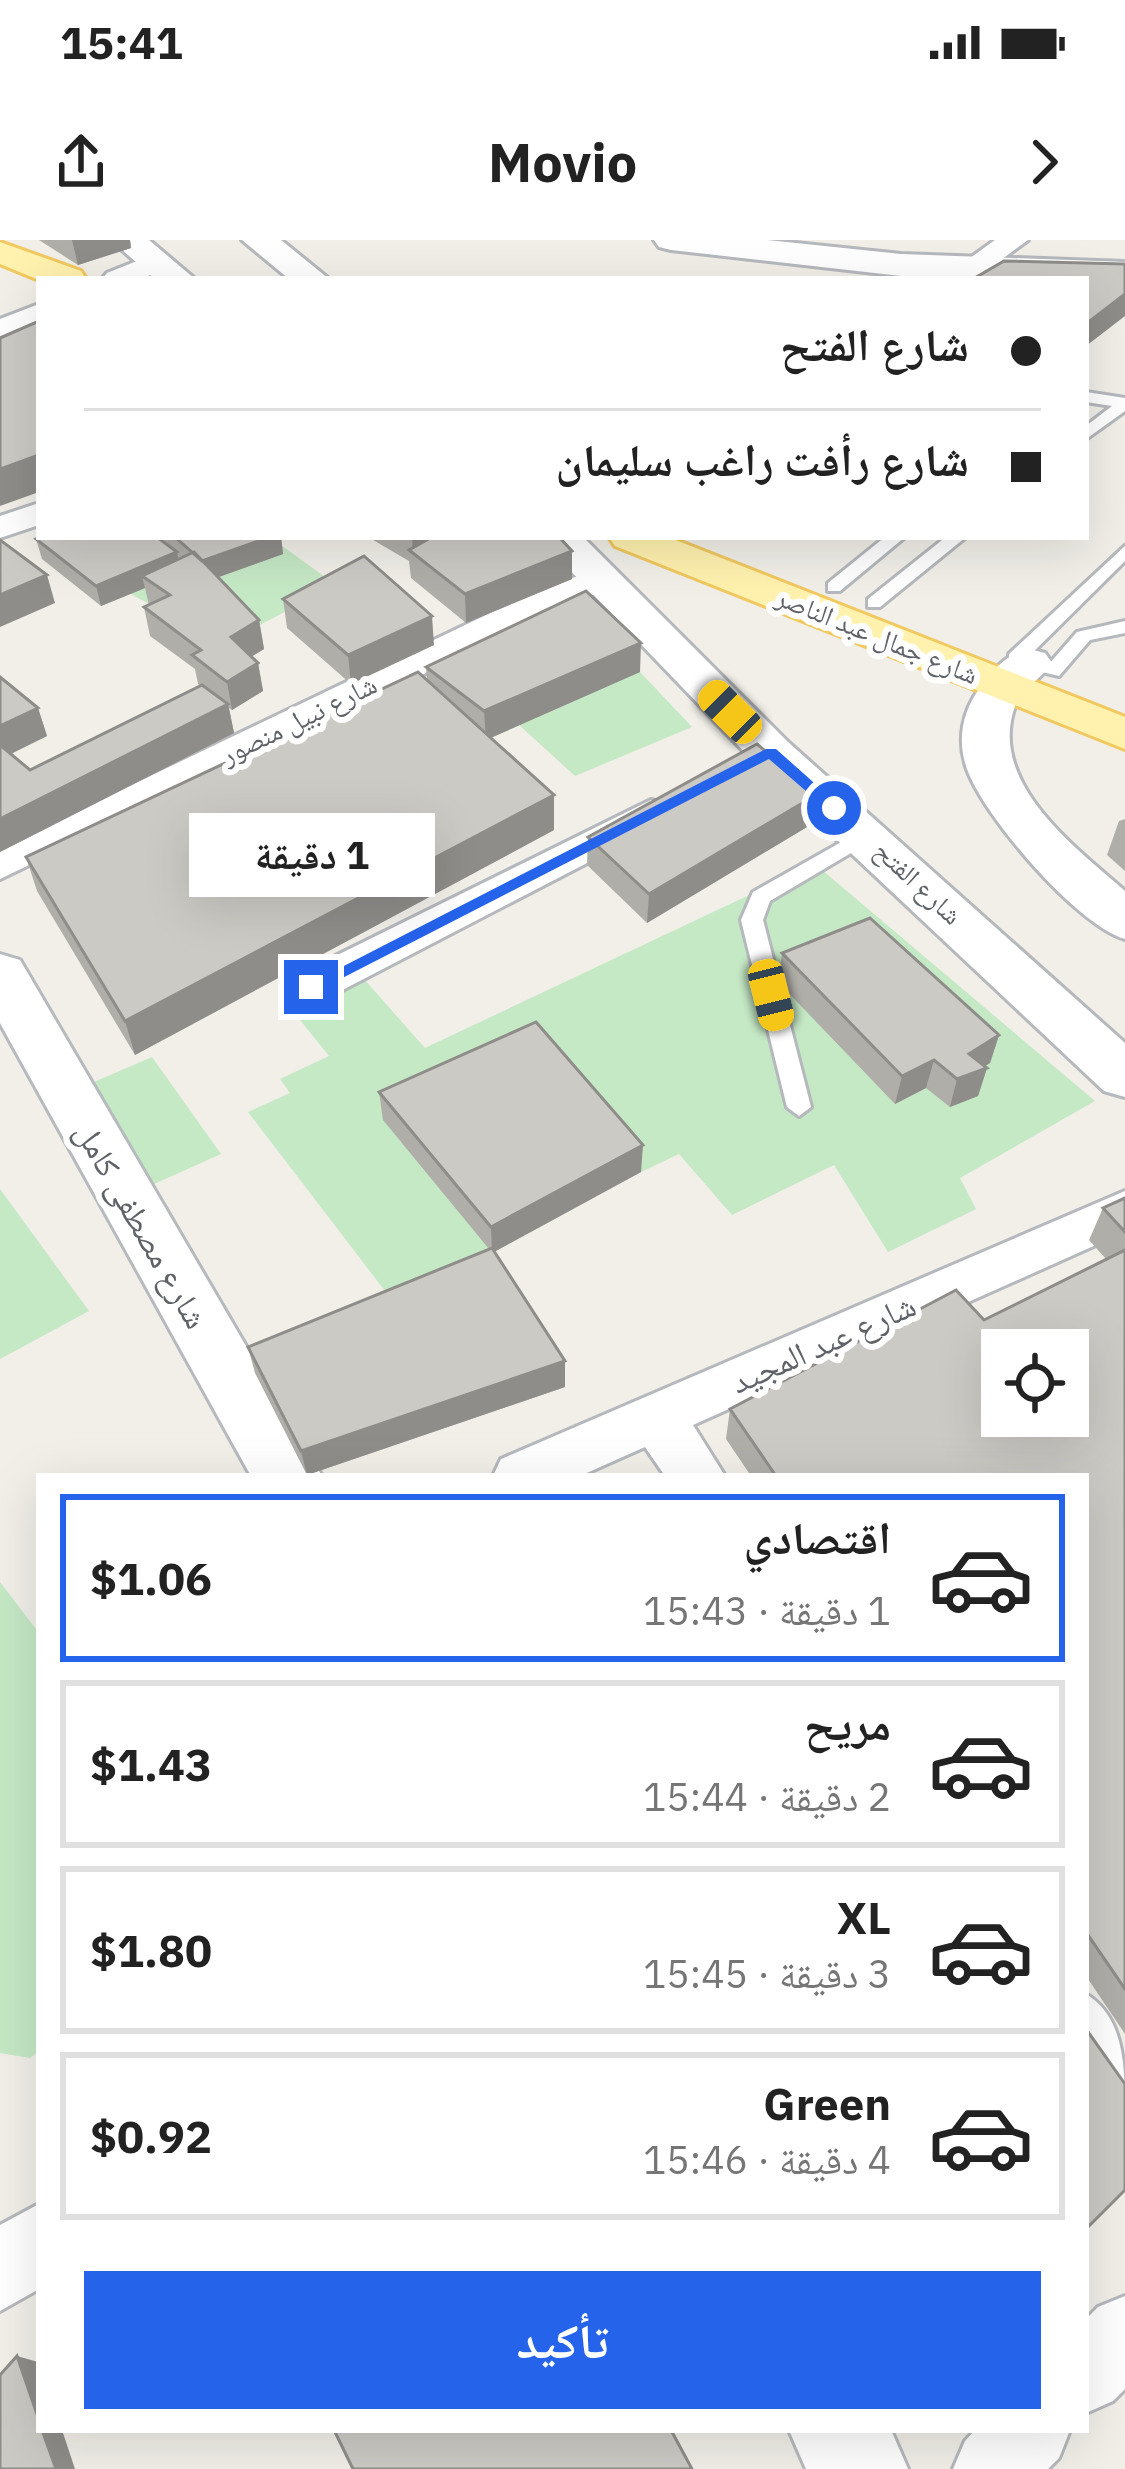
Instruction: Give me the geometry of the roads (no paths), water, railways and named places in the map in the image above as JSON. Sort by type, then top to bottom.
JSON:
[{"type":"main road","points":[[0,252],[60,276]]},
{"type":"main road","points":[[0,279],[36,295]]},
{"type":"main road","name":"شارع جمال عبد الناصر","points":[[639,540],[1125,700]]},
{"type":"main road","name":"شارع جمال عبد الناصر","points":[[714,540],[1025,670],[1125,734]]},
{"type":"street","points":[[128,240],[176,263]]},
{"type":"street","points":[[259,240],[307,276]]},
{"type":"street","points":[[671,240],[963,274],[1125,273]]},
{"type":"street","points":[[963,274],[1014,240]]},
{"type":"street","points":[[1028,240],[1125,244]]},
{"type":"street","points":[[128,276],[176,263]]},
{"type":"street","points":[[0,330],[36,314]]},
{"type":"street","points":[[0,528],[36,514]]},
{"type":"street","name":"شارع الفتح","points":[[563,540],[750,763],[866,836],[1125,1076]]},
{"type":"street","name":"شارع نبيل منصور","points":[[0,865],[568,590],[601,582]]},
{"type":"street","points":[[1025,670],[991,708],[987,728],[993,772],[1016,815],[1125,921]]},
{"type":"street","points":[[311,987],[687,795]]},
{"type":"street","name":"شارع مصطفى كامل","points":[[0,973],[284,1473]]},
{"type":"street","name":"شارع عبد المجيد","points":[[528,1473],[1125,1210]]},
{"type":"street","points":[[655,1416],[695,1473]]},
{"type":"street","points":[[1089,2033],[1125,2084]]},
{"type":"street","points":[[0,2273],[36,2244]]},
{"type":"street","points":[[1089,2371],[1125,2333]]},
{"type":"street","points":[[839,2433],[860,2469]]},
{"type":"street","points":[[993,2469],[1028,2433]]},
{"type":"lane","points":[[1089,397],[1125,403],[1089,432]]},
{"type":"lane","points":[[854,595],[894,540]]},
{"type":"lane","points":[[854,595],[952,540]]},
{"type":"lane","points":[[1025,670],[1125,551]]},
{"type":"lane","points":[[1025,670],[1084,636],[1125,627]]},
{"type":"lane","points":[[799,1107],[752,920],[754,908],[760,897],[866,836]]}]
